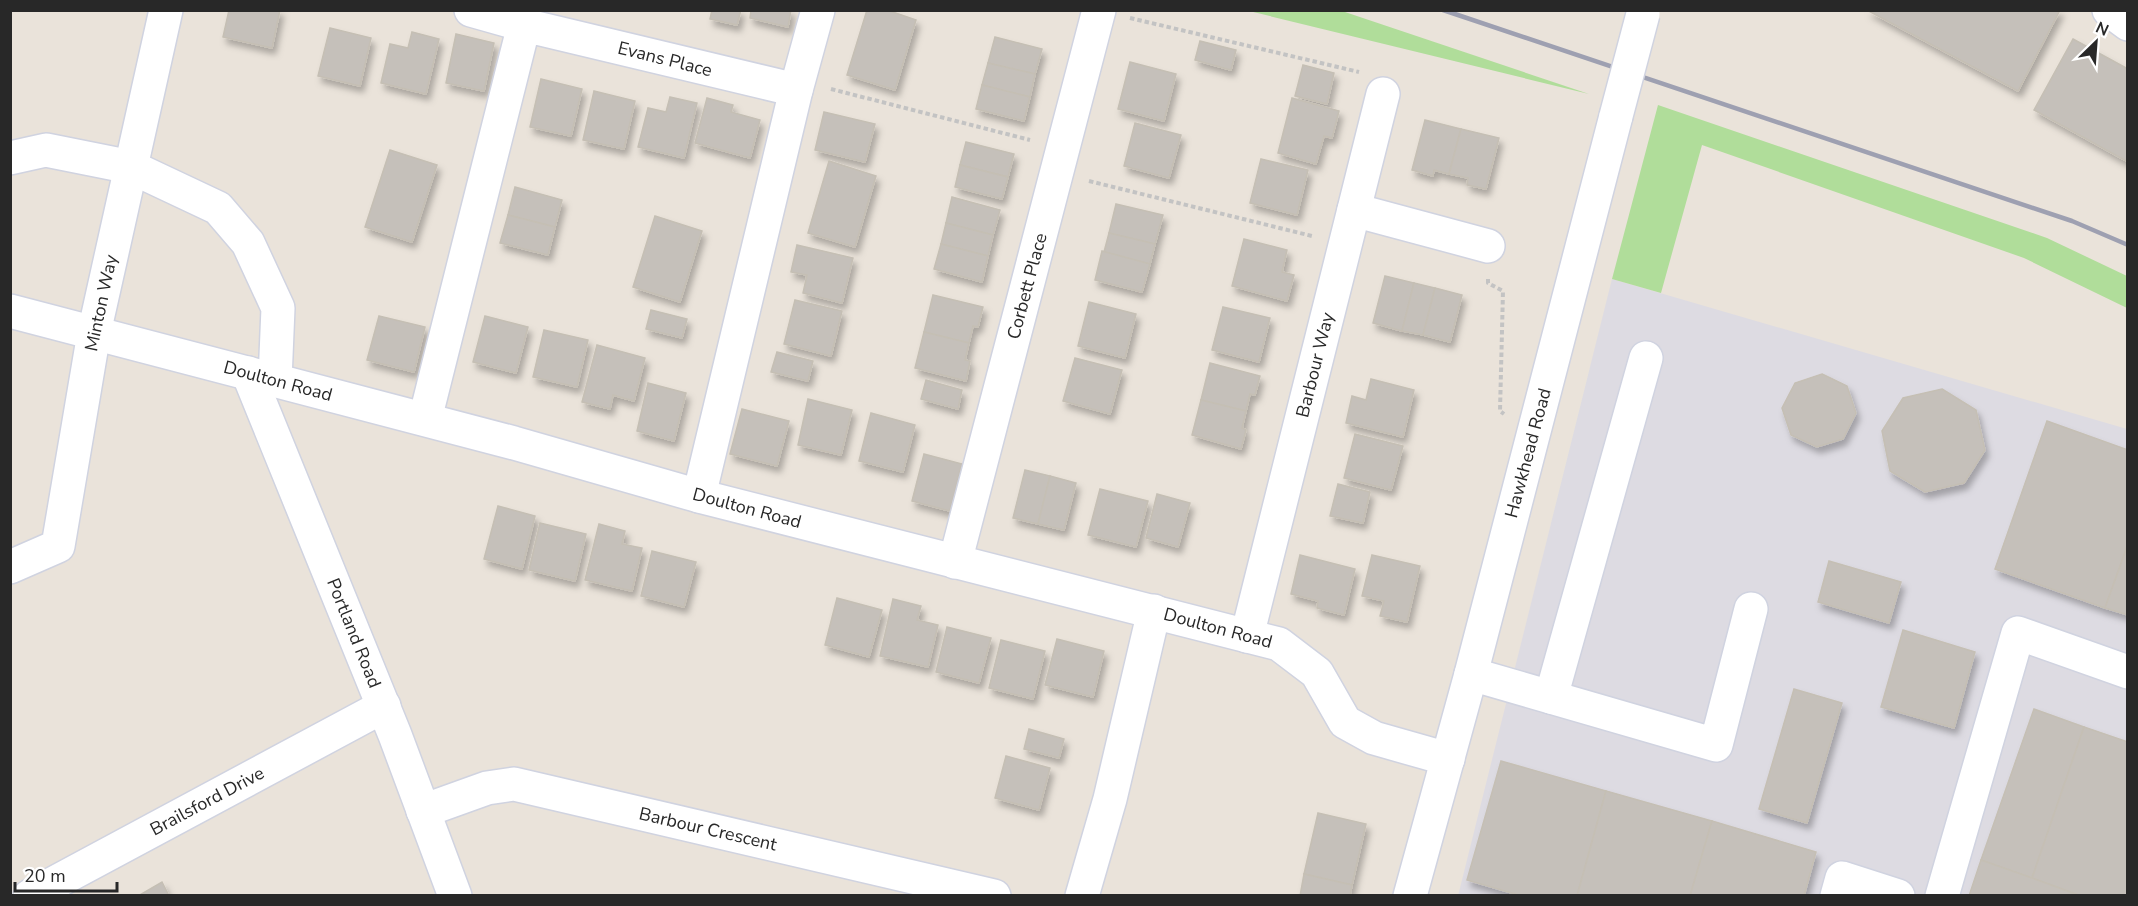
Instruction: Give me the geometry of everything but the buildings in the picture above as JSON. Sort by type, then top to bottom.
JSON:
[{"type":"street","name":"Minton Way","points":[[10,567],[58,546],[94,333],[166,10]]},
{"type":"street","name":"Evans Place","points":[[471,10],[524,25],[797,85]]},
{"type":"street","points":[[699,496],[797,85],[818,10]]},
{"type":"street","points":[[2109,10],[2127,24]]},
{"type":"street","name":"Hawkhead Road","points":[[1410,896],[1471,674],[1644,12]]},
{"type":"street","name":"Corbett Place","points":[[955,562],[1060,161],[1111,13]]},
{"type":"street","points":[[425,419],[524,25]]},
{"type":"street","name":"Barbour Way","points":[[1246,636],[1383,93]]},
{"type":"street","points":[[10,158],[46,150],[131,167],[218,208],[248,243],[278,308],[261,376]]},
{"type":"street","points":[[1354,210],[1488,246]]},
{"type":"street","name":"Doulton Road","points":[[10,311],[514,442],[699,496],[1279,644],[1317,673],[1345,722],[1374,738],[1448,759]]},
{"type":"street","points":[[1551,697],[1646,358]]},
{"type":"street","name":"Portland Road","points":[[261,376],[454,896]]},
{"type":"street","points":[[1471,674],[1716,745],[1751,609]]},
{"type":"street","points":[[1082,896],[1110,799],[1154,611]]},
{"type":"street","points":[[1942,896],[2018,633],[2127,672]]},
{"type":"street","name":"Brailsford Drive","points":[[30,896],[384,706]]},
{"type":"street","name":"Barbour Crescent","points":[[423,811],[488,788],[514,784],[977,894]]},
{"type":"street","points":[[1836,896],[1842,878],[1898,896]]},
{"type":"path","points":[[1111,13],[1364,73],[1383,93]]},
{"type":"path","points":[[797,85],[1346,244]]},
{"type":"path","points":[[1488,246],[1488,284],[1503,291],[1500,411],[1533,437]]},
{"type":"shaded area","points":[[1612,279],[2127,429],[2127,895],[1458,896]]},
{"type":"green space","points":[[1249,11],[1342,11],[1589,94]]},
{"type":"green space","points":[[1658,105],[2047,238],[2127,276],[2127,308],[2024,258],[1702,145],[1661,293],[1612,279]]},
{"type":"railway","points":[[1443,10],[2072,221],[2128,245]]}]
